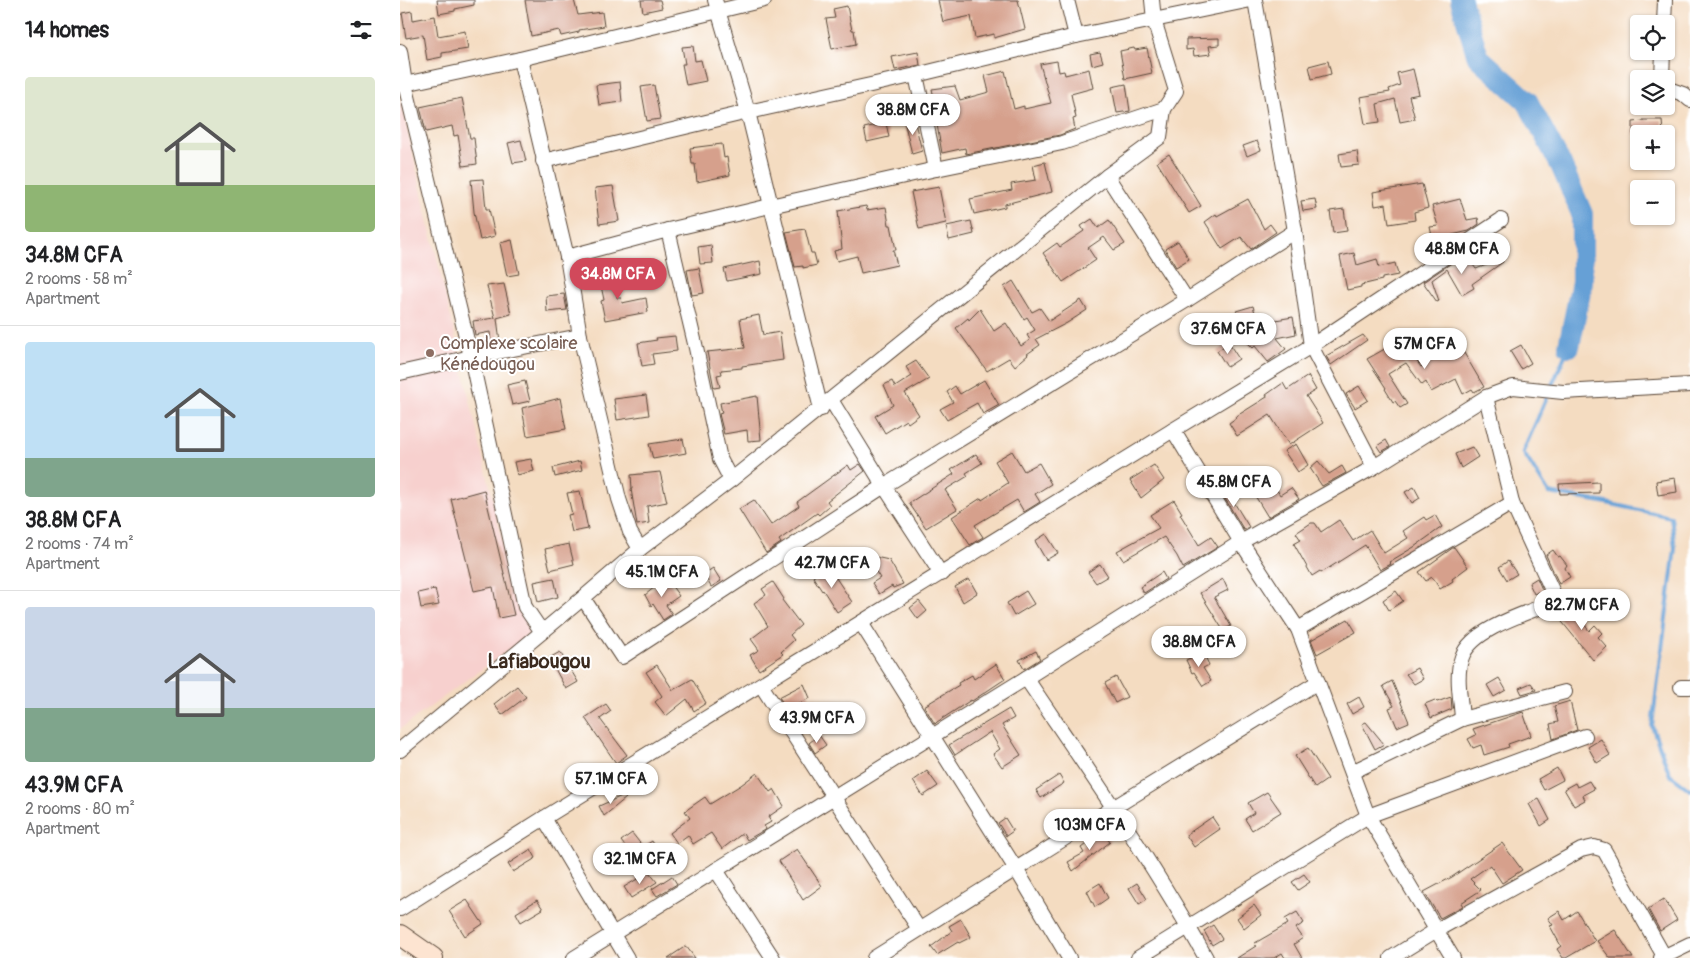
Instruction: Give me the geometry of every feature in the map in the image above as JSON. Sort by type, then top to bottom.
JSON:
[{"type":"street","points":[[402,85],[520,59],[716,5],[764,0]]},
{"type":"street","points":[[1067,0],[1076,36]]},
{"type":"street","points":[[400,750],[640,549],[732,480],[1107,176],[1160,136],[1164,109],[1176,91],[1154,20],[1152,0]]},
{"type":"street","points":[[543,161],[1076,36],[1251,0]]},
{"type":"street","points":[[1255,0],[1295,231],[1310,346],[1374,467]]},
{"type":"street","points":[[1664,15],[1665,0]]},
{"type":"street","points":[[716,5],[748,112],[770,206],[826,404],[884,486],[941,574]]},
{"type":"street","points":[[400,51],[402,85],[471,357],[525,607],[542,632]]},
{"type":"street","points":[[520,59],[567,257],[580,336],[619,499],[630,532],[640,549]]},
{"type":"street","points":[[916,74],[936,169]]},
{"type":"street","points":[[1675,91],[1683,94],[1690,100]]},
{"type":"street","points":[[567,257],[668,230],[770,206],[1062,143],[1164,109]]},
{"type":"street","points":[[1107,176],[1187,300]]},
{"type":"street","points":[[400,909],[544,818],[1310,346],[1500,220]]},
{"type":"street","points":[[668,230],[720,459],[732,480]]},
{"type":"street","points":[[583,598],[622,657],[884,486],[1187,300],[1295,231]]},
{"type":"street","points":[[400,373],[580,336]]},
{"type":"street","points":[[574,958],[834,798],[1240,542],[1374,467],[1486,397],[1513,387],[1563,392],[1690,385]]},
{"type":"street","points":[[1462,719],[1459,676],[1462,657],[1470,642],[1490,629],[1557,601],[1512,503],[1486,397]]},
{"type":"street","points":[[1173,430],[1240,542],[1298,629],[1368,816],[1435,931],[1453,958]]},
{"type":"street","points":[[1298,629],[1512,503]]},
{"type":"street","points":[[861,622],[1070,958]]},
{"type":"street","points":[[1026,678],[1113,808],[1189,927],[1206,958]]},
{"type":"street","points":[[874,958],[1318,682]]},
{"type":"street","points":[[761,685],[919,930]]},
{"type":"street","points":[[1352,772],[1462,719],[1565,692]]},
{"type":"street","points":[[1138,958],[1368,816],[1584,736]]},
{"type":"street","points":[[544,818],[627,958]]},
{"type":"street","points":[[1390,958],[1582,850],[1594,847],[1604,850],[1663,957],[1690,944]]},
{"type":"street","points":[[716,870],[772,958]]},
{"type":"street","points":[[400,936],[433,958]]},
{"type":"shaded area","name":"Complexe scolaire Kénédougou","points":[[400,99],[518,608],[533,632],[400,729]]},
{"type":"building","points":[[437,0],[474,0],[474,5],[439,14]]},
{"type":"building","points":[[525,0],[574,0],[578,15],[602,12],[604,26],[579,30],[579,32],[561,36],[559,30],[531,36]]},
{"type":"building","points":[[641,0],[660,0],[662,8],[643,12]]},
{"type":"building","points":[[938,0],[1018,0],[1025,29],[994,38],[994,34],[975,38],[971,16],[943,22]]},
{"type":"building","points":[[847,6],[856,44],[832,49],[826,19],[835,18],[833,9]]},
{"type":"building","points":[[412,11],[413,20],[435,16],[438,36],[465,31],[468,49],[442,53],[442,57],[427,60],[423,35],[406,38],[402,13]]},
{"type":"building","points":[[1219,38],[1219,45],[1209,46],[1211,54],[1194,56],[1193,49],[1186,50],[1186,39]]},
{"type":"building","points":[[693,46],[695,61],[701,60],[706,81],[686,85],[682,64],[685,64],[682,47]]},
{"type":"building","points":[[1134,48],[1135,50],[1147,48],[1152,73],[1125,79],[1120,51]]},
{"type":"building","points":[[918,52],[920,65],[895,70],[892,57]]},
{"type":"building","points":[[1100,52],[1103,62],[1092,65],[1090,54]]},
{"type":"building","points":[[1057,61],[1059,72],[1064,71],[1065,75],[1089,69],[1093,88],[1071,94],[1076,118],[1073,119],[1075,129],[1060,135],[966,154],[965,148],[942,153],[932,89],[955,86],[960,100],[989,92],[985,76],[1005,71],[1014,109],[1024,106],[1024,109],[1051,103],[1040,64]]},
{"type":"building","points":[[1328,61],[1331,74],[1312,79],[1309,66]]},
{"type":"building","points":[[1413,69],[1419,94],[1409,96],[1415,119],[1400,122],[1395,99],[1377,104],[1380,122],[1365,124],[1360,97],[1390,92],[1389,89],[1400,85],[1397,73]]},
{"type":"building","points":[[620,82],[622,102],[599,105],[596,85]]},
{"type":"building","points":[[1126,84],[1130,111],[1117,113],[1112,87]]},
{"type":"building","points":[[654,85],[660,119],[647,121],[641,87]]},
{"type":"building","points":[[462,98],[470,138],[474,138],[477,164],[463,166],[458,135],[454,136],[452,126],[426,132],[420,107]]},
{"type":"building","points":[[914,119],[922,151],[912,154],[904,121]]},
{"type":"building","points":[[1662,120],[1662,125],[1633,125],[1633,122]]},
{"type":"building","points":[[886,123],[889,137],[867,142],[864,128]]},
{"type":"building","points":[[521,140],[526,161],[513,163],[508,143]]},
{"type":"building","points":[[1257,141],[1261,150],[1247,156],[1243,146]]},
{"type":"building","points":[[722,144],[724,158],[727,157],[730,175],[697,182],[695,164],[692,164],[690,148]]},
{"type":"building","points":[[1357,151],[1359,165],[1341,167],[1339,154]]},
{"type":"building","points":[[1169,154],[1201,206],[1189,213],[1157,162]]},
{"type":"building","points":[[1045,162],[1052,192],[1005,204],[1005,207],[974,214],[970,199],[1012,190],[1011,184],[1036,180],[1033,165]]},
{"type":"building","points":[[483,179],[486,209],[489,209],[495,236],[480,240],[474,212],[471,180]]},
{"type":"building","points":[[1422,184],[1428,208],[1414,212],[1415,220],[1389,224],[1386,204],[1375,206],[1373,192]]},
{"type":"building","points":[[613,186],[619,221],[599,224],[595,188]]},
{"type":"building","points":[[939,187],[946,223],[919,229],[911,192]]},
{"type":"building","points":[[1248,199],[1264,229],[1270,224],[1276,232],[1251,249],[1241,237],[1222,249],[1205,222],[1216,214],[1217,216]]},
{"type":"building","points":[[1315,199],[1317,209],[1303,211],[1301,201]]},
{"type":"building","points":[[1460,199],[1467,220],[1478,218],[1479,224],[1469,231],[1452,235],[1455,240],[1443,248],[1440,239],[1433,240],[1430,227],[1438,226],[1432,206]]},
{"type":"building","points":[[866,206],[867,210],[886,207],[896,250],[893,250],[897,265],[861,273],[857,256],[837,261],[834,251],[842,249],[838,211]]},
{"type":"building","points":[[1344,209],[1347,231],[1333,233],[1330,211]]},
{"type":"building","points":[[1092,219],[1098,228],[1109,220],[1125,244],[1114,250],[1104,237],[1088,248],[1096,260],[1063,282],[1043,253],[1057,243],[1060,247],[1084,231],[1081,226]]},
{"type":"building","points":[[971,221],[974,234],[949,240],[946,226]]},
{"type":"building","points":[[805,229],[811,253],[814,253],[817,265],[803,268],[803,266],[795,267],[786,232]]},
{"type":"building","points":[[512,240],[519,274],[507,276],[500,243]]},
{"type":"building","points":[[1178,241],[1189,259],[1176,267],[1165,249]]},
{"type":"building","points":[[711,245],[713,263],[700,264],[698,247]]},
{"type":"building","points":[[1354,253],[1357,265],[1377,259],[1379,267],[1395,263],[1398,275],[1382,278],[1382,280],[1347,290],[1340,256]]},
{"type":"building","points":[[1465,254],[1476,269],[1502,259],[1503,262],[1472,284],[1474,288],[1462,295],[1447,269],[1432,280],[1439,301],[1437,302],[1423,282]]},
{"type":"building","points":[[760,261],[762,274],[727,281],[724,269]]},
{"type":"building","points":[[699,268],[704,293],[692,295],[687,270]]},
{"type":"building","points":[[612,269],[617,298],[621,298],[622,303],[646,298],[648,312],[605,320],[601,301],[604,300],[598,271]]},
{"type":"building","points":[[1013,281],[1032,312],[1040,308],[1049,321],[1081,300],[1087,310],[1036,339],[1040,345],[1015,366],[1009,358],[987,371],[956,328],[968,318],[969,320],[980,309],[994,331],[1006,323],[1021,346],[1030,340],[1027,335],[1035,330],[1027,317],[1024,319],[1004,287]]},
{"type":"building","points":[[504,284],[511,314],[497,318],[500,342],[491,343],[490,332],[475,335],[473,321],[495,318],[487,286]]},
{"type":"building","points":[[564,294],[567,310],[547,312],[546,296]]},
{"type":"building","points":[[1253,306],[1258,323],[1293,317],[1296,334],[1277,338],[1286,349],[1268,362],[1255,346],[1253,348],[1240,335],[1242,333],[1236,311]]},
{"type":"building","points":[[759,315],[763,335],[780,332],[783,360],[721,370],[722,374],[717,375],[720,387],[714,388],[707,352],[745,348],[740,319]]},
{"type":"building","points":[[1363,335],[1367,340],[1331,365],[1326,356]]},
{"type":"building","points":[[675,336],[677,351],[652,354],[654,364],[642,366],[638,343],[657,340],[656,338]]},
{"type":"building","points":[[1397,342],[1403,350],[1408,349],[1421,367],[1430,361],[1422,347],[1436,344],[1444,358],[1453,354],[1454,358],[1464,353],[1484,387],[1474,392],[1472,389],[1463,394],[1456,379],[1431,392],[1426,382],[1422,385],[1406,363],[1388,374],[1407,404],[1400,408],[1395,401],[1393,402],[1367,359]]},
{"type":"building","points":[[1226,345],[1230,345],[1239,359],[1227,367],[1217,351]]},
{"type":"building","points":[[1521,345],[1531,363],[1521,369],[1510,351]]},
{"type":"building","points":[[916,361],[929,379],[905,393],[919,415],[908,423],[906,420],[885,433],[875,416],[893,405],[884,385],[892,381],[895,387],[912,376],[906,367]]},
{"type":"building","points":[[1308,376],[1316,390],[1306,396],[1323,423],[1289,445],[1270,415],[1237,436],[1229,423],[1235,417],[1267,397],[1266,395],[1283,383],[1287,390]]},
{"type":"building","points":[[984,380],[999,405],[983,414],[977,403],[947,420],[940,409],[953,402],[947,392],[955,386],[960,394]]},
{"type":"building","points":[[525,381],[530,401],[512,405],[507,385]]},
{"type":"building","points":[[1359,386],[1368,400],[1355,408],[1346,394]]},
{"type":"building","points":[[646,395],[649,415],[617,420],[614,399]]},
{"type":"building","points":[[757,396],[761,440],[748,441],[747,430],[724,434],[719,414],[722,413],[720,403]]},
{"type":"building","points":[[560,398],[566,429],[527,436],[522,408]]},
{"type":"building","points":[[683,439],[686,453],[653,459],[649,444]]},
{"type":"building","points":[[1386,440],[1390,447],[1381,452],[1377,446]]},
{"type":"building","points":[[1296,444],[1308,465],[1298,472],[1284,451]]},
{"type":"building","points":[[1472,447],[1478,457],[1461,468],[1455,454]]},
{"type":"building","points":[[1012,451],[1024,471],[1039,463],[1051,484],[1035,494],[1040,502],[1024,512],[1017,500],[975,525],[983,537],[970,545],[952,517],[1008,483],[995,461]]},
{"type":"building","points":[[976,454],[982,463],[966,473],[968,476],[945,490],[957,509],[926,528],[909,503],[954,474],[951,470]]},
{"type":"building","points":[[531,459],[534,471],[517,475],[514,462]]},
{"type":"building","points":[[580,461],[582,470],[555,477],[553,468]]},
{"type":"building","points":[[1318,461],[1329,474],[1342,466],[1346,473],[1322,486],[1310,468]]},
{"type":"building","points":[[860,464],[865,471],[827,501],[830,505],[819,515],[817,513],[779,540],[781,543],[766,553],[739,509],[754,500],[771,525],[799,506],[797,502],[848,465],[851,470]]},
{"type":"building","points":[[1154,465],[1164,480],[1141,498],[1130,480]]},
{"type":"building","points":[[1265,470],[1280,495],[1291,488],[1299,499],[1268,517],[1246,481]]},
{"type":"building","points":[[660,472],[667,502],[647,506],[649,523],[637,525],[631,489],[631,475]]},
{"type":"building","points":[[1675,478],[1677,492],[1658,495],[1656,481]]},
{"type":"building","points":[[1599,482],[1599,493],[1560,494],[1559,484]]},
{"type":"building","points":[[1224,486],[1249,527],[1244,530],[1219,489]]},
{"type":"building","points":[[1414,487],[1420,498],[1412,503],[1405,492]]},
{"type":"building","points":[[484,490],[514,615],[499,618],[493,587],[474,591],[451,499]]},
{"type":"building","points":[[580,491],[588,529],[572,532],[568,515],[572,514],[567,493]]},
{"type":"building","points":[[1174,500],[1182,513],[1180,514],[1199,545],[1211,537],[1218,547],[1183,568],[1164,537],[1123,560],[1117,551],[1159,528],[1150,515]]},
{"type":"building","points":[[1435,515],[1442,527],[1380,570],[1365,545],[1321,573],[1320,571],[1312,576],[1294,544],[1301,540],[1296,533],[1311,523],[1315,523],[1321,532],[1339,520],[1353,541],[1370,530],[1384,553],[1408,538],[1403,531],[1424,517],[1426,520]]},
{"type":"building","points":[[1046,534],[1058,553],[1046,560],[1035,541]]},
{"type":"building","points":[[569,544],[574,564],[550,570],[545,549]]},
{"type":"building","points":[[1454,547],[1468,567],[1452,579],[1453,581],[1440,589],[1432,577],[1426,581],[1419,572]]},
{"type":"building","points":[[1553,550],[1567,565],[1565,568],[1570,577],[1559,584],[1546,555]]},
{"type":"building","points":[[875,557],[889,560],[903,584],[893,588],[892,586],[879,594],[872,583],[880,578],[869,561]]},
{"type":"building","points":[[1508,561],[1517,574],[1507,580],[1499,567]]},
{"type":"building","points":[[1100,564],[1108,576],[1096,583],[1088,572]]},
{"type":"building","points":[[828,566],[852,602],[837,612],[813,577]]},
{"type":"building","points":[[713,568],[721,581],[711,587],[704,574]]},
{"type":"building","points":[[1162,572],[1166,579],[1144,593],[1140,587]]},
{"type":"building","points":[[554,578],[558,597],[538,602],[534,582]]},
{"type":"building","points":[[666,578],[679,596],[666,605],[672,614],[663,620],[653,604],[651,606],[645,595]]},
{"type":"building","points":[[1537,578],[1544,594],[1541,596],[1538,592],[1534,594],[1529,583]]},
{"type":"building","points":[[969,579],[977,593],[963,602],[955,587]]},
{"type":"building","points":[[1223,579],[1228,590],[1214,597],[1231,626],[1223,630],[1200,593]]},
{"type":"building","points":[[773,582],[784,599],[782,600],[801,625],[790,635],[794,640],[781,652],[783,654],[759,670],[750,655],[759,650],[751,639],[768,626],[754,603],[766,595],[762,589]]},
{"type":"building","points":[[435,589],[439,605],[421,608],[418,593]]},
{"type":"building","points":[[1026,591],[1034,604],[1014,616],[1007,603]]},
{"type":"building","points":[[1396,591],[1403,601],[1389,610],[1383,600]]},
{"type":"building","points":[[919,601],[927,611],[918,619],[910,608]]},
{"type":"building","points":[[1571,604],[1589,631],[1595,625],[1602,633],[1598,637],[1607,647],[1593,660],[1554,612]]},
{"type":"building","points":[[1348,619],[1356,632],[1317,654],[1311,640]]},
{"type":"building","points":[[1036,651],[1040,659],[1024,669],[1019,660]]},
{"type":"building","points":[[560,652],[578,682],[566,689],[549,658]]},
{"type":"building","points":[[1203,652],[1209,665],[1203,668],[1211,681],[1203,686],[1194,672],[1192,673],[1186,660]]},
{"type":"building","points":[[996,664],[1005,679],[935,724],[924,706],[959,685],[958,683],[972,675],[974,679]]},
{"type":"building","points":[[657,665],[673,690],[692,679],[706,703],[694,711],[687,699],[666,716],[655,702],[662,696],[646,672]]},
{"type":"building","points":[[1417,668],[1423,679],[1414,684],[1406,674]]},
{"type":"building","points":[[1116,677],[1127,697],[1115,703],[1105,683]]},
{"type":"building","points":[[1499,678],[1506,690],[1494,697],[1487,685]]},
{"type":"building","points":[[1392,681],[1409,722],[1397,727],[1389,708],[1394,706],[1383,686]]},
{"type":"building","points":[[1531,683],[1536,690],[1522,694],[1519,688]]},
{"type":"building","points":[[804,684],[810,698],[787,709],[779,697]]},
{"type":"building","points":[[517,686],[526,697],[502,715],[494,704]]},
{"type":"building","points":[[1359,697],[1364,707],[1352,714],[1347,704]]},
{"type":"building","points":[[1451,697],[1452,709],[1431,718],[1425,704]]},
{"type":"building","points":[[1570,701],[1577,730],[1553,739],[1550,724],[1558,722],[1554,706]]},
{"type":"building","points":[[606,704],[611,711],[600,719],[627,755],[616,763],[585,718]]},
{"type":"building","points":[[1009,709],[1014,718],[1002,725],[1021,755],[1002,767],[993,754],[1000,749],[990,732],[955,755],[949,745]]},
{"type":"building","points":[[1523,712],[1531,736],[1508,744],[1509,747],[1484,755],[1481,745],[1473,748],[1468,739],[1476,735],[1473,729]]},
{"type":"building","points":[[1366,722],[1384,744],[1375,749],[1362,724]]},
{"type":"building","points":[[819,735],[826,745],[815,753],[809,743]]},
{"type":"building","points":[[1601,739],[1610,755],[1597,763],[1588,747]]},
{"type":"building","points":[[1308,748],[1328,779],[1315,788],[1295,756]]},
{"type":"building","points":[[1557,768],[1563,780],[1544,790],[1538,779]]},
{"type":"building","points":[[927,771],[938,786],[923,796],[913,781]]},
{"type":"building","points":[[757,773],[770,792],[774,789],[784,806],[768,817],[771,822],[764,826],[766,829],[747,840],[743,833],[722,849],[711,833],[693,844],[688,835],[677,843],[670,833],[690,818],[685,811],[705,797],[710,804]]},
{"type":"building","points":[[1059,775],[1064,783],[1041,798],[1036,790]]},
{"type":"building","points":[[1589,781],[1594,789],[1583,795],[1585,800],[1574,806],[1564,789],[1575,783],[1577,787]]},
{"type":"building","points":[[1267,792],[1281,812],[1252,830],[1245,819],[1254,813],[1248,803]]},
{"type":"building","points":[[624,795],[626,798],[604,816],[599,806]]},
{"type":"building","points":[[1539,799],[1550,820],[1541,826],[1529,804]]},
{"type":"building","points":[[1212,817],[1220,829],[1194,847],[1186,835]]},
{"type":"building","points":[[1005,818],[1013,831],[1006,836],[998,823]]},
{"type":"building","points":[[1102,832],[1110,842],[1073,871],[1068,862],[1084,853],[1081,848]]},
{"type":"building","points":[[632,833],[643,847],[652,841],[659,853],[640,866],[621,841]]},
{"type":"building","points":[[1502,843],[1522,870],[1502,883],[1490,865],[1470,879],[1481,890],[1461,903],[1463,906],[1440,918],[1424,892],[1452,877]]},
{"type":"building","points":[[531,849],[536,858],[513,872],[508,864]]},
{"type":"building","points":[[797,849],[822,886],[803,900],[779,861]]},
{"type":"building","points":[[649,872],[657,882],[631,898],[624,887]]},
{"type":"building","points":[[1304,874],[1310,882],[1298,890],[1292,882]]},
{"type":"building","points":[[672,876],[677,884],[657,896],[652,889]]},
{"type":"building","points":[[1100,883],[1108,898],[1095,907],[1087,891]]},
{"type":"building","points":[[1137,883],[1147,899],[1139,904],[1129,888]]},
{"type":"building","points":[[1664,899],[1677,920],[1660,931],[1648,909]]},
{"type":"building","points":[[467,900],[483,924],[465,936],[449,911]]},
{"type":"building","points":[[537,900],[543,909],[521,922],[516,913]]},
{"type":"building","points":[[1254,905],[1261,915],[1244,928],[1237,918]]},
{"type":"building","points":[[1559,911],[1564,920],[1577,911],[1595,941],[1566,958],[1563,958],[1557,949],[1561,946],[1550,926],[1553,925],[1548,918]]},
{"type":"building","points":[[1297,912],[1304,923],[1296,928],[1303,938],[1294,944],[1302,958],[1285,958],[1282,953],[1274,958],[1237,958],[1256,946],[1255,943],[1288,924],[1285,919]]},
{"type":"building","points":[[961,919],[971,937],[958,942],[937,955],[931,947],[952,931],[949,926]]},
{"type":"building","points":[[1213,925],[1222,939],[1212,945],[1204,931]]},
{"type":"building","points":[[1615,930],[1633,958],[1610,958],[1597,941]]},
{"type":"building","points":[[686,946],[695,958],[668,958]]},
{"type":"waterway","points":[[1461,0],[1478,57],[1527,101],[1561,165],[1582,214],[1582,282],[1569,346]]},
{"type":"waterway","points":[[1569,346],[1523,452],[1549,493],[1671,517],[1675,548],[1652,726],[1670,775],[1690,790]]},
{"type":"place","name":"Complexe scolaire Kénédougou","points":[[430,353]]},
{"type":"district","name":"Lafiabougou","points":[[539,661]]}]
